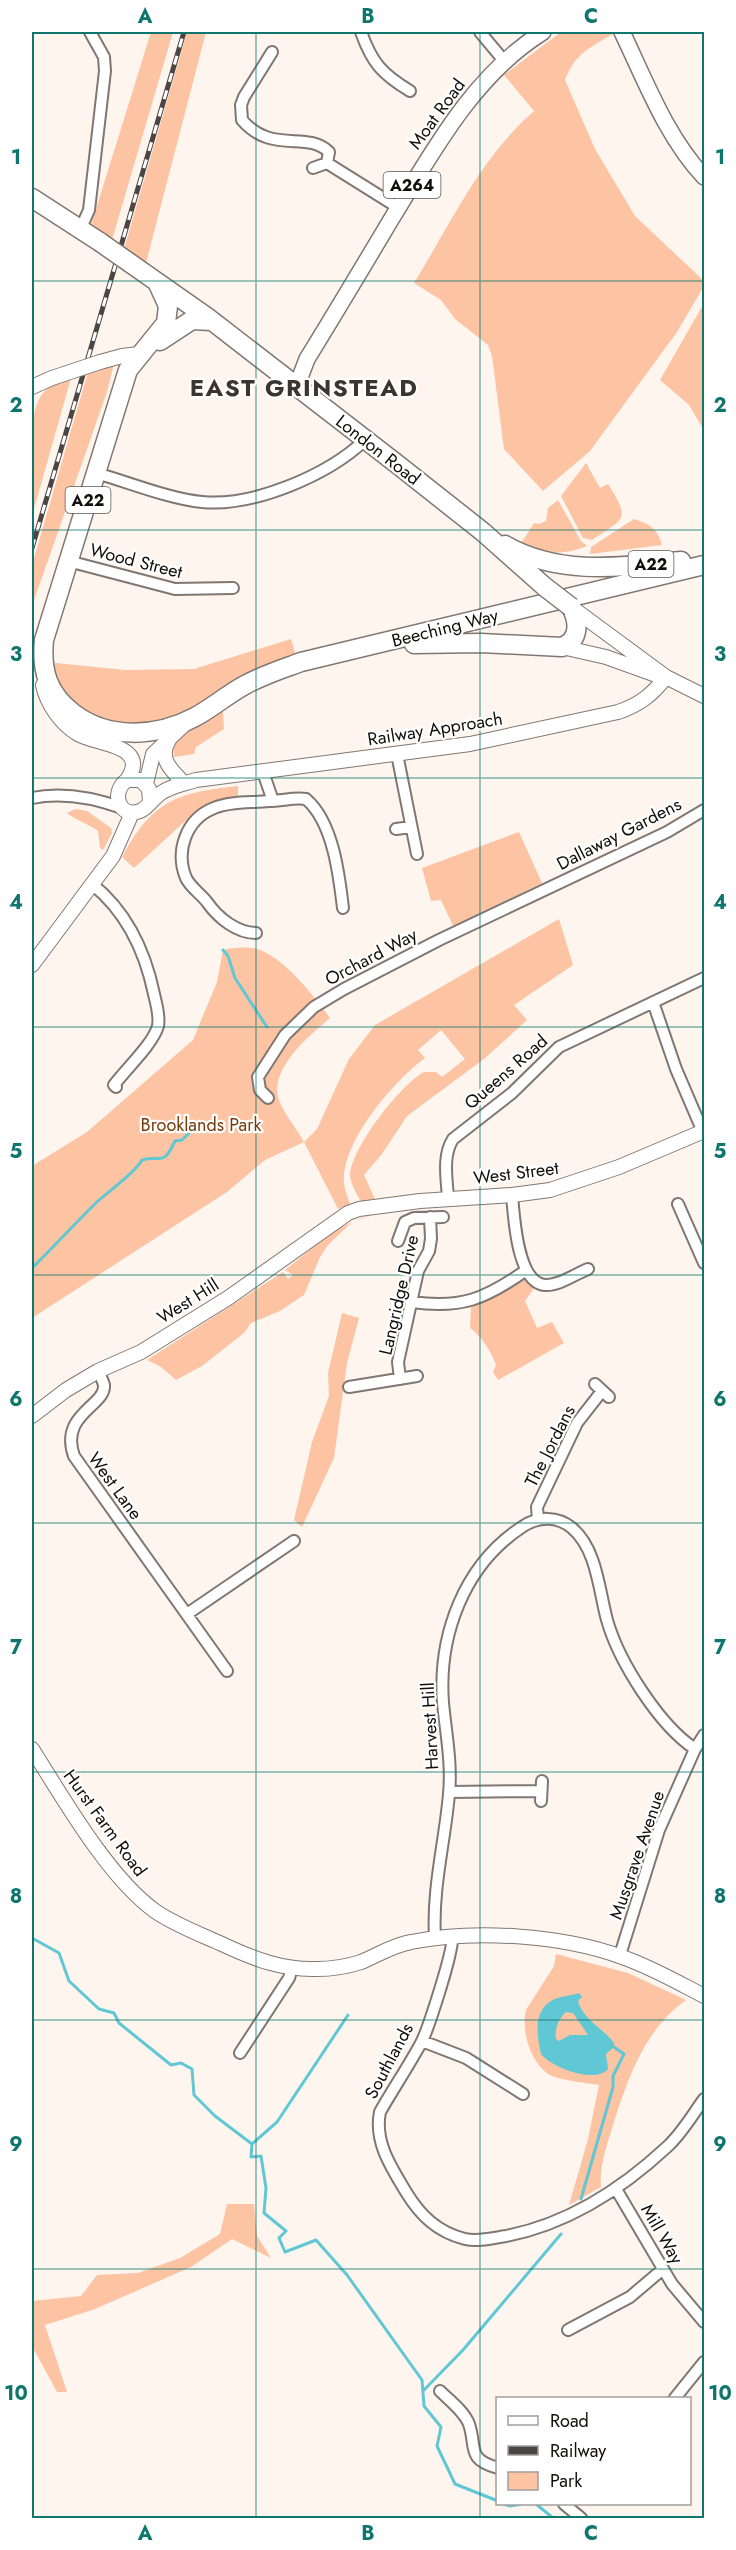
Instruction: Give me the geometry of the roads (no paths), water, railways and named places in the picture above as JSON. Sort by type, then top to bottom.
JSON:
[{"type":"highway","name":"London Road","points":[[32,198],[81,228],[212,321],[296,388],[359,446],[483,532],[571,607]]},
{"type":"highway","name":"A22","points":[[42,660],[49,618],[128,370],[166,323],[168,306],[158,284]]},
{"type":"highway","points":[[143,350],[192,320],[212,321]]},
{"type":"highway","name":"A22","points":[[483,532],[530,557],[558,565],[598,568],[705,559]]},
{"type":"highway","name":"Beeching Way","points":[[42,660],[48,683],[58,700],[79,717],[102,728],[121,732],[150,731],[171,727],[195,717],[243,686],[276,670],[301,662],[705,565]]},
{"type":"highway","points":[[562,647],[570,643],[576,632],[577,620],[571,607]]},
{"type":"highway","name":"London Road","points":[[370,646],[481,643],[562,647]]},
{"type":"main road","name":"Moat Road","points":[[296,388],[307,359],[430,155],[476,90],[505,62],[543,32]]},
{"type":"main road","points":[[622,32],[669,128],[689,161],[705,177]]},
{"type":"main road","points":[[276,372],[288,370],[307,359]]},
{"type":"street","points":[[81,228],[89,210],[105,88],[104,57],[90,32]]},
{"type":"street","points":[[361,32],[376,65],[387,78],[410,91]]},
{"type":"street","points":[[480,32],[505,62]]},
{"type":"street","points":[[272,52],[244,97],[242,120],[257,134],[272,140],[308,142],[323,147],[329,152],[327,162]]},
{"type":"street","points":[[313,168],[327,162]]},
{"type":"street","points":[[327,162],[399,208]]},
{"type":"street","points":[[32,387],[100,362],[143,350]]},
{"type":"street","points":[[96,473],[185,499],[219,502],[247,499],[301,481],[332,466],[359,446]]},
{"type":"street","name":"Wood Street","points":[[68,561],[175,589],[233,588]]},
{"type":"street","name":"London Road","points":[[571,607],[666,677]]},
{"type":"street","name":"London Road","points":[[562,647],[606,657],[666,677],[705,696]]},
{"type":"street","points":[[42,660],[44,689],[57,714],[78,734],[125,751],[132,764],[132,771],[122,785],[118,802],[127,811]]},
{"type":"street","name":"Railway Approach","points":[[146,784],[263,772],[481,741],[637,706],[647,699],[666,677]]},
{"type":"street","name":"Beeching Way","points":[[146,784],[153,754],[195,717]]},
{"type":"street","points":[[171,736],[165,746],[164,758],[167,765],[180,779]]},
{"type":"street","points":[[397,754],[417,854]]},
{"type":"street","points":[[263,772],[273,801]]},
{"type":"street","points":[[32,798],[52,796],[96,799],[127,811],[142,810],[150,802],[151,793],[146,784],[136,779],[96,799]]},
{"type":"street","name":"Railway Approach","points":[[150,802],[163,791],[196,780]]},
{"type":"street","points":[[256,933],[240,931],[211,909],[192,888],[185,876],[181,849],[183,840],[191,827],[212,809],[238,803],[306,799],[316,807],[335,855],[344,908]]},
{"type":"street","name":"Dallaway Gardens","points":[[548,889],[667,832],[705,810]]},
{"type":"street","points":[[32,965],[113,856],[127,811]]},
{"type":"street","points":[[396,830],[411,827]]},
{"type":"street","points":[[92,884],[108,897],[136,940],[150,976],[159,1015],[154,1035],[114,1085],[116,1087]]},
{"type":"street","name":"Orchard Way","points":[[268,1098],[260,1090],[258,1077],[285,1035],[314,1007],[439,940],[548,889]]},
{"type":"street","name":"Queens Road","points":[[448,1199],[446,1156],[453,1139],[512,1093],[559,1047],[705,978]]},
{"type":"street","points":[[653,1002],[679,1078],[704,1131]]},
{"type":"street","name":"West Street","points":[[359,1209],[448,1199],[512,1195],[570,1185],[704,1131]]},
{"type":"street","points":[[512,1195],[516,1236],[525,1271],[538,1284],[545,1285],[553,1284],[581,1268]]},
{"type":"street","points":[[678,1204],[705,1263]]},
{"type":"street","name":"West Hill","points":[[32,1416],[66,1390],[98,1371],[141,1352],[160,1340],[278,1264],[339,1219],[359,1209]]},
{"type":"street","name":"Langridge Drive","points":[[398,1241],[405,1222],[414,1218],[443,1216]]},
{"type":"street","name":"Langridge Drive","points":[[400,1379],[398,1362],[418,1272],[429,1251],[430,1217]]},
{"type":"street","points":[[412,1302],[438,1306],[469,1302],[499,1289],[525,1271]]},
{"type":"street","name":"West Lane","points":[[98,1371],[104,1384],[103,1393],[79,1418],[74,1428],[71,1437],[74,1456],[227,1671]]},
{"type":"street","points":[[349,1387],[417,1376]]},
{"type":"street","name":"The Jordans","points":[[538,1520],[537,1507],[577,1423],[602,1391]]},
{"type":"street","points":[[538,1520],[555,1519],[564,1522],[584,1542],[592,1560],[616,1647],[646,1697],[695,1749]]},
{"type":"street","name":"Harvest Hill","points":[[435,1937],[435,1905],[450,1792],[449,1747],[443,1702],[444,1665],[449,1626],[461,1596],[478,1567],[509,1535],[526,1524],[538,1520]]},
{"type":"street","points":[[188,1614],[294,1541]]},
{"type":"street","name":"Musgrave Avenue","points":[[620,1955],[659,1830],[695,1749],[705,1735]]},
{"type":"street","name":"Hurst Farm Road","points":[[32,1749],[60,1794],[115,1872],[148,1905],[252,1958],[292,1968],[340,1968],[361,1962],[408,1942],[435,1937],[514,1936],[562,1942],[620,1955],[705,1996]]},
{"type":"street","points":[[450,1792],[541,1791]]},
{"type":"street","name":"Southlands","points":[[452,1936],[454,1940],[422,2041],[380,2112],[377,2124],[386,2157],[423,2217],[438,2228],[465,2239],[495,2238],[559,2220],[616,2189],[670,2144],[705,2099]]},
{"type":"street","points":[[240,2052],[289,1978],[292,1968]]},
{"type":"street","points":[[422,2041],[466,2058],[523,2094]]},
{"type":"street","name":"Mill Way","points":[[616,2189],[663,2269],[685,2301],[705,2322]]},
{"type":"street","points":[[568,2330],[630,2296],[663,2269]]},
{"type":"street","points":[[676,2397],[705,2362]]},
{"type":"street","points":[[440,2391],[469,2423],[473,2451],[478,2460],[496,2467]]},
{"type":"street","points":[[565,2505],[581,2518]]},
{"type":"water","points":[[579,1993],[582,1997],[578,2001],[584,2013],[614,2043],[614,2047],[606,2054],[608,2069],[594,2075],[584,2075],[554,2064],[541,2054],[538,2040],[539,2018],[545,2006],[554,1999]],"holes":[[[566,2012],[573,2013],[588,2035],[570,2035],[559,2041],[556,2039],[556,2028],[559,2021]]]},
{"type":"waterway","points":[[223,950],[228,956],[235,978],[267,1027]]},
{"type":"waterway","points":[[32,1268],[142,1160],[164,1157],[175,1141],[182,1140],[196,1126]]},
{"type":"waterway","points":[[32,1938],[59,1953],[69,1981],[99,2009],[114,2013],[119,2023],[171,2065],[181,2063],[192,2069],[194,2095],[215,2116],[252,2144]]},
{"type":"waterway","points":[[348,2015],[277,2122],[252,2144],[251,2157],[261,2156],[266,2188],[264,2213],[286,2231],[279,2238],[285,2252],[316,2240],[347,2275],[422,2380],[424,2406],[441,2427],[437,2446],[455,2484],[496,2500]]},
{"type":"waterway","points":[[581,2199],[613,2087],[613,2076],[624,2054],[614,2047]]},
{"type":"waterway","points":[[424,2390],[463,2350],[561,2234]]},
{"type":"waterway","points":[[507,2505],[516,2505]]},
{"type":"waterway","points":[[537,2505],[553,2518]]},
{"type":"railway","points":[[32,548],[184,32]]},
{"type":"district","name":"EAST GRINSTEAD","points":[[304,387]]},
{"type":"park label","name":"Brooklands Park","points":[[201,1125]]}]
